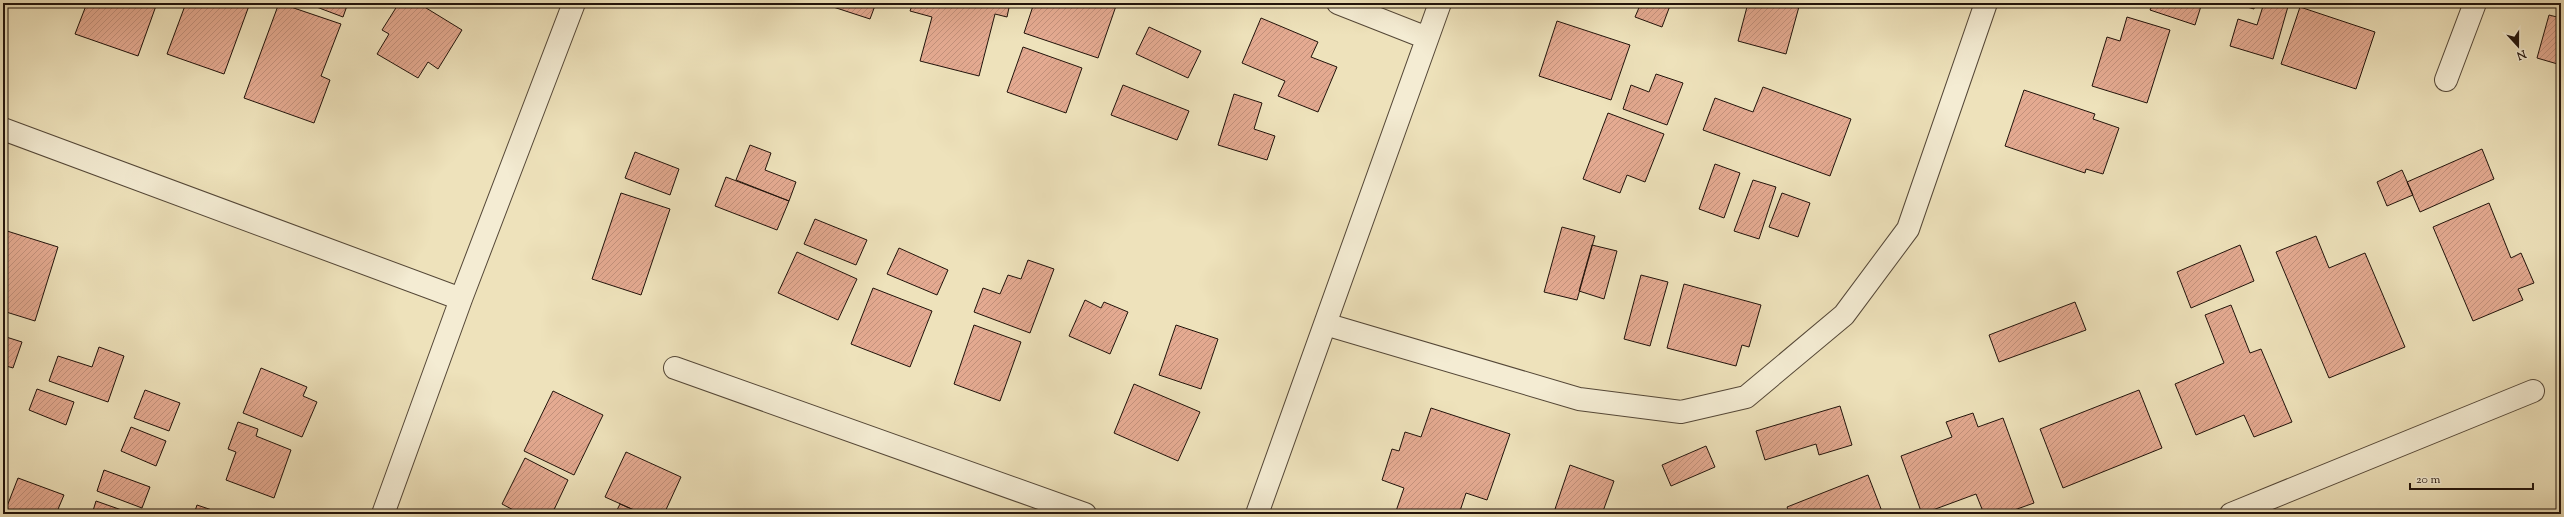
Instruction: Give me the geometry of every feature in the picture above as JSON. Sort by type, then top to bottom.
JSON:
[{"type":"street","points":[[384,514],[462,299],[574,3]]},
{"type":"street","points":[[1338,3],[1427,38]]},
{"type":"street","points":[[1257,514],[1440,3]]},
{"type":"street","points":[[1325,324],[1579,399],[1681,412],[1746,397],[1844,315],[1908,229],[1986,3]]},
{"type":"street","points":[[2446,80],[2475,3]]},
{"type":"street","points":[[3,129],[462,299]]},
{"type":"street","points":[[675,368],[1085,514]]},
{"type":"street","points":[[2231,514],[2533,391]]},
{"type":"building","points":[[87,3],[157,3],[138,56],[75,34]]},
{"type":"building","points":[[186,3],[250,3],[224,74],[167,54]]},
{"type":"building","points":[[279,3],[341,24],[321,76],[330,80],[314,123],[244,98]]},
{"type":"building","points":[[306,3],[348,3],[343,17]]},
{"type":"building","points":[[399,3],[418,3],[462,30],[438,69],[428,62],[418,78],[377,54],[389,34],[382,30]]},
{"type":"building","points":[[821,3],[876,3],[870,19]]},
{"type":"building","points":[[913,3],[1010,3],[1007,17],[995,14],[979,76],[920,61],[932,17],[910,11]]},
{"type":"building","points":[[1034,3],[1117,3],[1098,58],[1024,33]]},
{"type":"building","points":[[1641,3],[1671,3],[1662,27],[1635,17]]},
{"type":"building","points":[[1748,3],[1800,3],[1786,54],[1738,41]]},
{"type":"building","points":[[2153,3],[2202,3],[2195,25],[2150,10]]},
{"type":"building","points":[[2233,3],[2255,3],[2254,9]]},
{"type":"building","points":[[2264,3],[2289,3],[2273,59],[2230,46],[2238,19],[2257,25]]},
{"type":"building","points":[[2300,7],[2375,32],[2356,89],[2281,64]]},
{"type":"building","points":[[2549,15],[2561,18],[2561,65],[2537,58]]},
{"type":"building","points":[[2127,17],[2170,30],[2147,103],[2092,86],[2107,37],[2120,41]]},
{"type":"building","points":[[1261,18],[1318,42],[1311,57],[1337,67],[1318,112],[1278,96],[1285,81],[1242,63]]},
{"type":"building","points":[[1557,21],[1630,45],[1611,100],[1539,76]]},
{"type":"building","points":[[1149,27],[1201,51],[1188,78],[1136,54]]},
{"type":"building","points":[[1023,47],[1082,68],[1066,113],[1007,92]]},
{"type":"building","points":[[1656,74],[1683,83],[1667,125],[1623,109],[1631,85],[1649,92]]},
{"type":"building","points":[[1123,85],[1189,111],[1177,140],[1111,115]]},
{"type":"building","points":[[1763,87],[1851,119],[1830,176],[1703,130],[1715,98],[1753,112]]},
{"type":"building","points":[[2024,90],[2095,114],[2093,119],[2119,128],[2103,174],[2086,169],[2085,173],[2005,146]]},
{"type":"building","points":[[1234,94],[1262,103],[1254,129],[1275,136],[1267,160],[1218,145]]},
{"type":"building","points":[[1608,113],[1664,134],[1645,182],[1627,175],[1620,193],[1583,179]]},
{"type":"building","points":[[750,145],[771,153],[765,170],[796,182],[789,201],[736,180]]},
{"type":"building","points":[[2482,149],[2494,179],[2420,212],[2407,182]]},
{"type":"building","points":[[635,152],[679,169],[670,195],[625,178]]},
{"type":"building","points":[[1715,164],[1740,173],[1724,218],[1699,209]]},
{"type":"building","points":[[2402,170],[2413,195],[2387,206],[2377,182]]},
{"type":"building","points":[[726,177],[789,201],[777,230],[715,206]]},
{"type":"building","points":[[1753,180],[1776,187],[1759,239],[1734,231]]},
{"type":"building","points":[[621,193],[670,209],[641,295],[592,279]]},
{"type":"building","points":[[1782,193],[1810,203],[1798,237],[1769,227]]},
{"type":"building","points":[[2489,203],[2511,258],[2521,253],[2534,283],[2518,289],[2523,300],[2473,321],[2433,227]]},
{"type":"building","points":[[815,219],[867,240],[856,265],[804,244]]},
{"type":"building","points":[[1562,227],[1595,236],[1577,300],[1544,292]]},
{"type":"building","points":[[7,231],[58,247],[35,321],[3,311],[3,243]]},
{"type":"building","points":[[2316,236],[2329,268],[2365,253],[2405,347],[2329,378],[2276,252]]},
{"type":"building","points":[[1592,245],[1617,251],[1604,299],[1579,291]]},
{"type":"building","points":[[2240,245],[2254,281],[2191,308],[2177,272]]},
{"type":"building","points":[[899,248],[948,270],[937,295],[887,274]]},
{"type":"building","points":[[797,252],[857,279],[838,320],[778,293]]},
{"type":"building","points":[[1028,260],[1054,269],[1030,333],[974,312],[983,288],[1000,294],[1008,275],[1021,279]]},
{"type":"building","points":[[1641,275],[1668,282],[1650,346],[1624,339]]},
{"type":"building","points":[[1684,284],[1761,305],[1749,347],[1742,345],[1736,366],[1667,348]]},
{"type":"building","points":[[873,288],[932,311],[910,367],[851,344]]},
{"type":"building","points":[[1085,300],[1101,308],[1104,302],[1128,312],[1110,354],[1069,336]]},
{"type":"building","points":[[2075,302],[2086,330],[1999,362],[1989,335]]},
{"type":"building","points":[[2231,305],[2250,353],[2261,349],[2292,422],[2254,437],[2244,415],[2196,435],[2175,384],[2224,363],[2205,315]]},
{"type":"building","points":[[974,325],[1021,342],[1000,401],[954,384]]},
{"type":"building","points":[[1176,325],[1218,339],[1201,389],[1159,375]]},
{"type":"building","points":[[3,336],[22,342],[13,368],[3,365]]},
{"type":"building","points":[[99,347],[124,356],[108,402],[49,381],[58,356],[92,367]]},
{"type":"building","points":[[261,368],[307,387],[303,396],[317,402],[302,437],[243,413]]},
{"type":"building","points":[[1134,384],[1200,412],[1178,461],[1114,433]]},
{"type":"building","points":[[37,389],[74,402],[66,425],[29,410]]},
{"type":"building","points":[[145,390],[180,403],[169,431],[134,418]]},
{"type":"building","points":[[2139,390],[2162,448],[2063,488],[2040,429]]},
{"type":"building","points":[[553,391],[603,415],[574,475],[524,451]]},
{"type":"building","points":[[1840,406],[1852,445],[1819,455],[1816,444],[1765,460],[1756,431]]},
{"type":"building","points":[[1431,408],[1510,434],[1487,500],[1466,493],[1459,514],[1395,514],[1404,488],[1382,480],[1392,449],[1399,451],[1405,432],[1421,437]]},
{"type":"building","points":[[1973,413],[1978,427],[2003,418],[2034,503],[2003,514],[1984,514],[1976,494],[1922,514],[1901,456],[1952,437],[1946,422]]},
{"type":"building","points":[[238,422],[258,429],[256,436],[291,450],[274,498],[226,480],[236,452],[228,449]]},
{"type":"building","points":[[131,427],[166,441],[156,466],[121,451]]},
{"type":"building","points":[[1706,446],[1715,467],[1671,486],[1662,465]]},
{"type":"building","points":[[626,452],[681,477],[664,514],[643,514],[605,497]]},
{"type":"building","points":[[525,458],[568,480],[552,514],[521,514],[502,504]]},
{"type":"building","points":[[1570,465],[1614,481],[1602,514],[1570,514],[1555,509]]},
{"type":"building","points":[[104,470],[150,487],[142,508],[97,491]]},
{"type":"building","points":[[1868,475],[1883,514],[1790,514],[1787,507]]},
{"type":"building","points":[[18,478],[64,495],[56,514],[4,514]]},
{"type":"building","points":[[96,501],[133,514],[92,514]]},
{"type":"building","points":[[620,504],[643,514],[615,514]]},
{"type":"building","points":[[197,505],[224,514],[194,514]]}]
